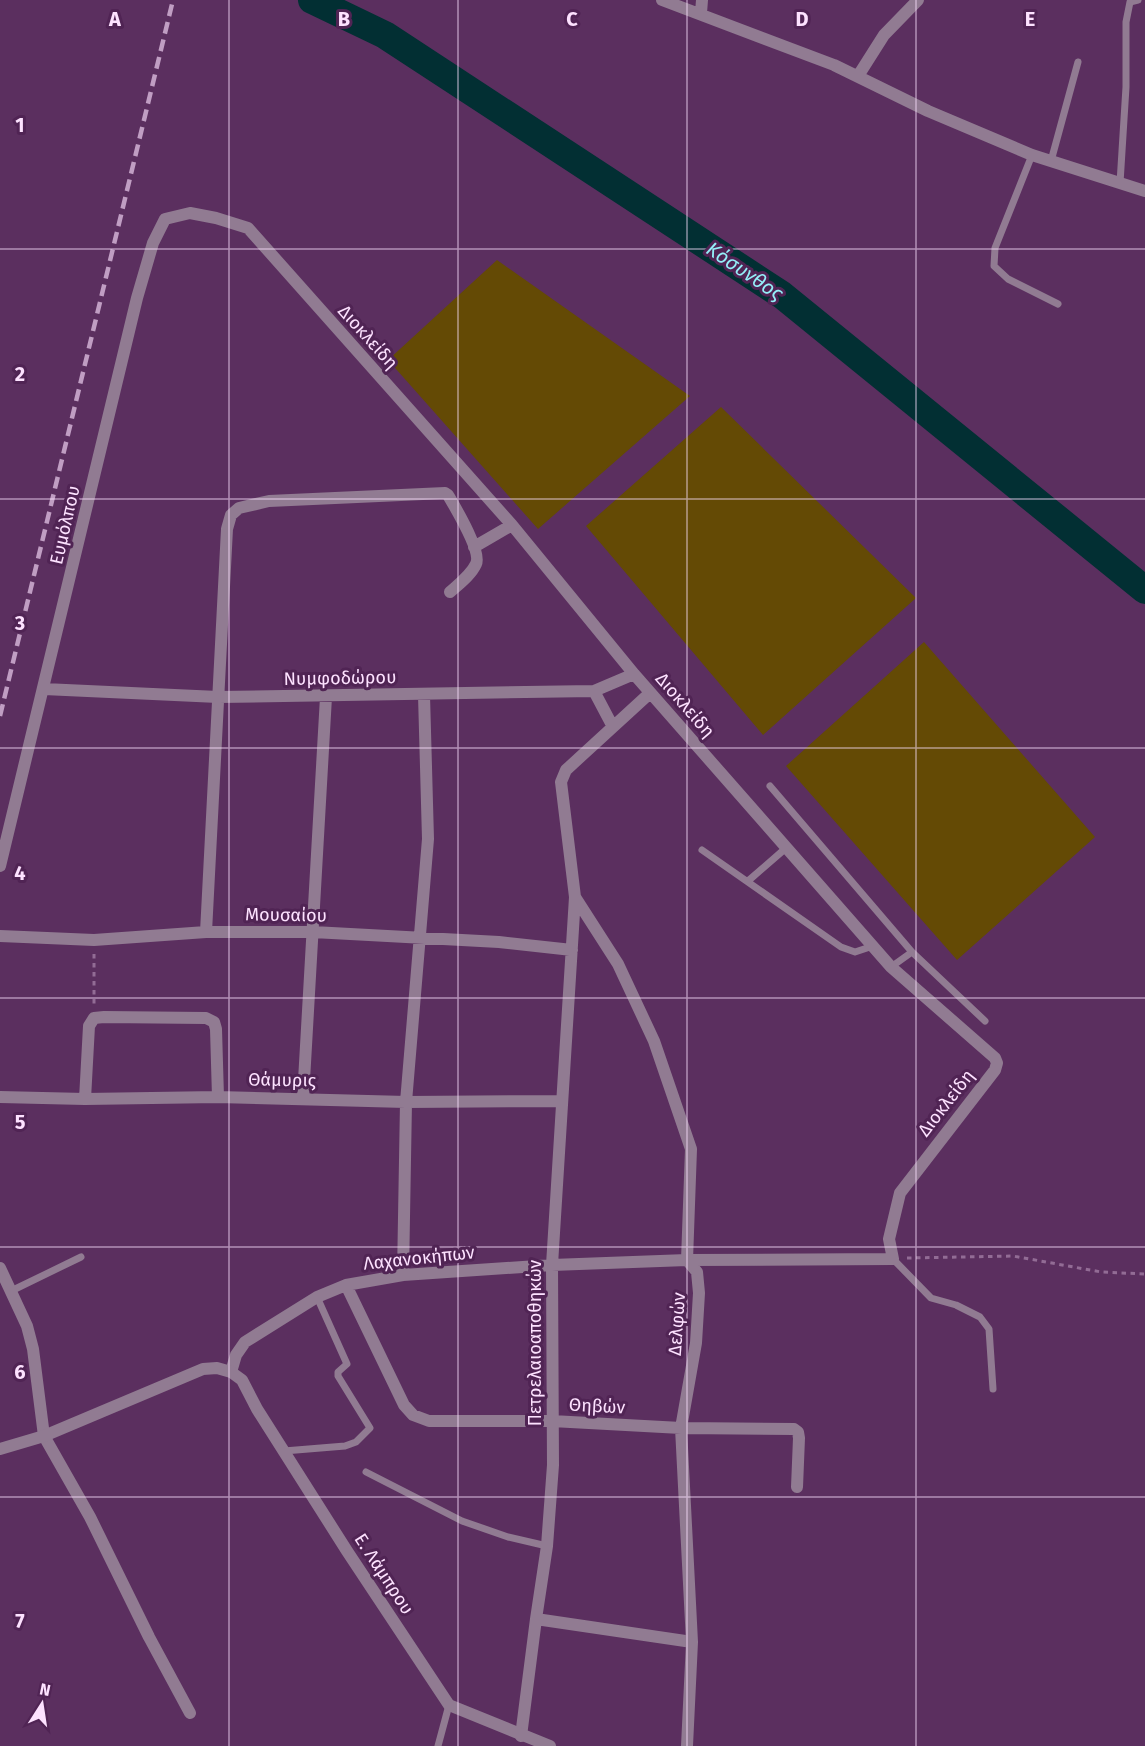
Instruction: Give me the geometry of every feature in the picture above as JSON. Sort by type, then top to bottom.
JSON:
[{"type":"street","points":[[662,0],[834,65],[928,111],[1032,155],[1145,191]]},
{"type":"street","points":[[701,13],[702,0]]},
{"type":"street","points":[[858,76],[884,35],[918,0]]},
{"type":"street","name":"Διοκλείδη","points":[[190,213],[248,228],[512,525],[634,674],[891,967],[995,1058],[997,1063],[995,1070],[900,1193],[889,1239],[893,1259]]},
{"type":"street","name":"Ευμόλπου","points":[[0,866],[134,310],[153,243],[165,219],[190,213]]},
{"type":"street","points":[[206,932],[227,529],[231,514],[239,508],[269,501],[445,493],[474,547],[477,558],[477,563],[450,592]]},
{"type":"street","points":[[474,547],[512,525]]},
{"type":"street","name":"Νυμφοδώρου","points":[[44,689],[218,698],[594,692],[634,674]]},
{"type":"street","points":[[594,692],[613,727]]},
{"type":"street","name":"Πετρελαιοαποθηκών","points":[[521,1736],[547,1546],[553,1465],[552,1265],[575,897],[561,782],[566,770],[651,693]]},
{"type":"street","points":[[403,1275],[406,1102],[428,839],[424,695]]},
{"type":"street","points":[[303,1098],[326,697]]},
{"type":"street","name":"Δελφών","points":[[575,897],[618,964],[654,1041],[691,1149],[687,1260],[697,1272],[699,1293],[696,1343],[681,1428],[692,1642],[687,1746]]},
{"type":"street","name":"Μουσαίου","points":[[0,936],[94,940],[206,932],[313,932],[499,942],[572,950]]},
{"type":"street","points":[[85,1099],[89,1026],[94,1018],[206,1018],[214,1022],[218,1097]]},
{"type":"street","name":"Θάμυρις","points":[[0,1097],[303,1098],[406,1102],[562,1101]]},
{"type":"street","name":"Λαχανοκήπων","points":[[231,1372],[245,1342],[317,1297],[346,1285],[403,1275],[552,1265],[687,1260],[893,1259]]},
{"type":"street","points":[[0,1268],[27,1326],[33,1349],[44,1436],[90,1517],[149,1637],[190,1713]]},
{"type":"street","name":"Θηβών","points":[[346,1285],[404,1405],[413,1414],[429,1420],[552,1421],[681,1428],[794,1429],[798,1432],[799,1438],[797,1487]]},
{"type":"street","points":[[0,1449],[44,1436],[203,1369],[217,1368],[231,1372]]},
{"type":"street","name":"Ε. Λάμπρου","points":[[231,1372],[242,1380],[284,1451],[449,1705]]},
{"type":"street","points":[[536,1619],[692,1642]]},
{"type":"street","points":[[449,1705],[550,1746]]},
{"type":"lane","points":[[1120,183],[1126,87],[1126,22],[1130,2],[1138,0]]},
{"type":"lane","points":[[1051,161],[1078,62]]},
{"type":"lane","points":[[1032,155],[995,248],[994,266],[1008,279],[1058,304]]},
{"type":"lane","points":[[770,786],[912,952],[985,1021]]},
{"type":"lane","points":[[748,881],[786,848]]},
{"type":"lane","points":[[702,850],[840,946],[855,952],[873,946]]},
{"type":"lane","points":[[891,967],[912,952]]},
{"type":"lane","points":[[10,1291],[81,1257]]},
{"type":"lane","points":[[893,1259],[931,1298],[956,1305],[980,1317],[989,1329],[993,1389]]},
{"type":"lane","points":[[284,1451],[345,1446],[356,1442],[370,1428],[338,1376],[338,1372],[347,1364],[317,1297]]},
{"type":"lane","points":[[366,1472],[462,1521],[507,1537],[547,1546]]},
{"type":"lane","points":[[438,1746],[449,1705]]},
{"type":"path","points":[[94,940],[94,1018]]},
{"type":"path","points":[[893,1259],[1013,1256],[1101,1272],[1145,1274]]},
{"type":"shaded area","points":[[497,260],[690,396],[538,529],[388,360]]},
{"type":"shaded area","points":[[721,407],[916,598],[763,735],[586,526]]},
{"type":"shaded area","points":[[924,642],[1095,837],[957,960],[786,766]]},
{"type":"waterway","name":"Κόσυνθος","points":[[312,0],[385,35],[782,295],[1145,590]]},
{"type":"railway","points":[[0,716],[173,0]]}]
